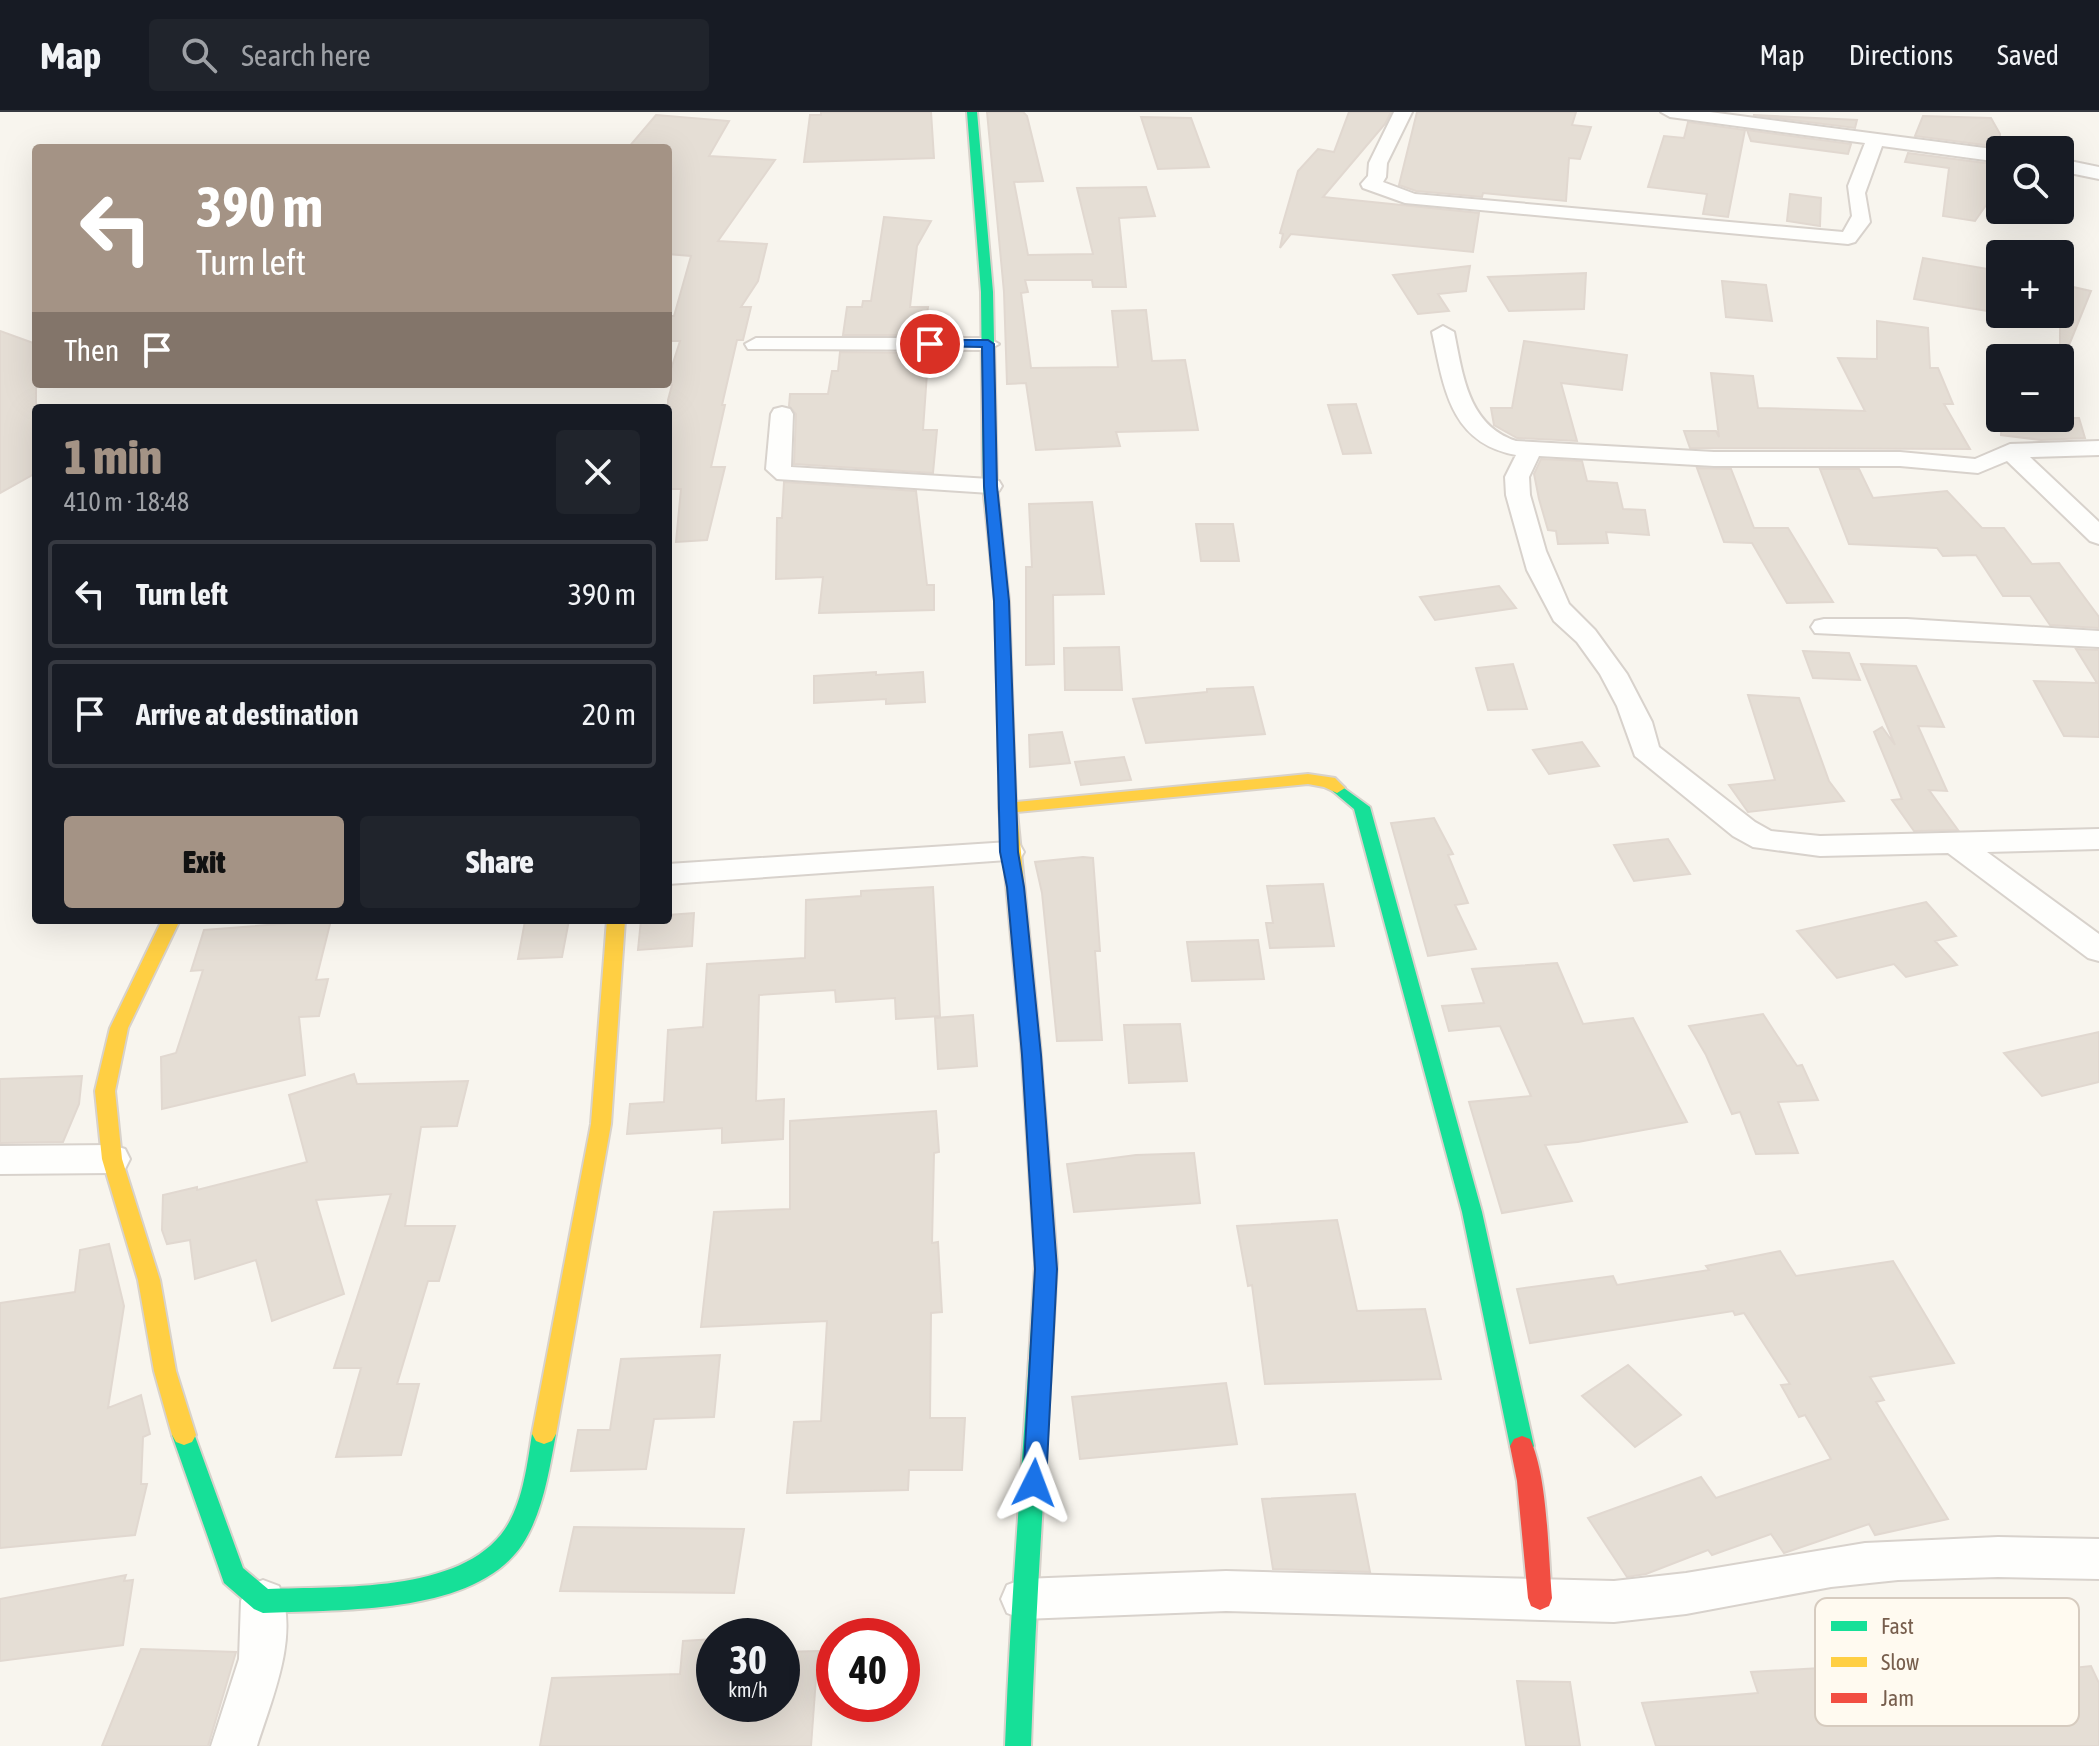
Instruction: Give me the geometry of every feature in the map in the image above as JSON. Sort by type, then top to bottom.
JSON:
[{"type":"street","points":[[972,112],[988,344],[990,486],[1002,601],[1009,852],[1016,887],[1032,1055],[1046,1269],[1034,1483],[1023,1599],[1018,1746]]},
{"type":"street","points":[[1403,112],[1378,163],[1377,177],[1370,184],[1412,199],[1848,238],[1857,229],[1863,213],[1856,187],[1864,161],[1877,139]]},
{"type":"street","points":[[1670,112],[1713,114],[1986,154]]},
{"type":"street","points":[[2074,168],[2099,173]]},
{"type":"street","points":[[1443,332],[1458,400],[1477,432],[1498,445],[1791,462],[1900,459],[1978,466],[2010,451],[2099,448]]},
{"type":"street","points":[[756,344],[988,344]]},
{"type":"street","points":[[782,414],[778,469],[785,474],[990,486]]},
{"type":"street","points":[[1533,449],[1522,463],[1516,480],[1531,544],[1562,615],[1587,637],[1623,692],[1640,722],[1645,750],[1744,829],[1764,840],[1820,846],[2099,839]]},
{"type":"street","points":[[2010,451],[2099,536]]},
{"type":"street","points":[[1824,627],[1907,627],[2099,639]]},
{"type":"street","points":[[1007,808],[1308,779],[1329,782],[1362,807],[1472,1212],[1529,1481],[1540,1598]]},
{"type":"street","points":[[1954,842],[2099,950]]},
{"type":"street","points":[[672,874],[1009,852]]},
{"type":"street","points":[[169,924],[119,1028],[105,1091],[112,1159],[149,1280],[165,1371],[193,1466],[233,1575],[263,1601],[420,1588],[458,1580],[498,1557],[518,1531],[532,1487],[562,1328],[584,1233],[604,1096],[616,924]]},
{"type":"street","points":[[0,1160],[112,1159]]},
{"type":"street","points":[[1023,1599],[1226,1591],[1540,1598],[1573,1603],[1650,1601],[1827,1568],[1903,1558],[1966,1555],[2099,1559]]},
{"type":"street","points":[[234,1746],[261,1659],[263,1601]]},
{"type":"building","points":[[821,112],[931,112],[934,158],[804,162],[810,115],[821,115]]},
{"type":"building","points":[[987,112],[1023,112],[1027,116],[1043,181],[1014,182],[1028,255],[1093,254],[1077,188],[1146,187],[1155,216],[1119,218],[1126,287],[1093,287],[1092,280],[1025,280],[1028,292],[1021,293],[1031,368],[1118,367],[1112,311],[1146,310],[1152,361],[1185,360],[1198,430],[1116,432],[1120,446],[1036,450],[1026,383],[1007,384],[1004,292]]},
{"type":"building","points":[[1349,112],[1391,112],[1385,124],[1323,197],[1479,213],[1473,252],[1291,234],[1280,248],[1283,234],[1280,233],[1298,171],[1318,149],[1334,152]]},
{"type":"building","points":[[1417,112],[1576,112],[1572,125],[1591,127],[1580,159],[1569,158],[1566,201],[1483,193],[1482,197],[1416,191],[1399,185]]},
{"type":"building","points":[[656,115],[729,121],[709,156],[775,160],[718,241],[767,244],[758,281],[741,307],[751,307],[743,340],[737,340],[722,405],[725,405],[711,467],[725,467],[707,540],[676,542],[681,489],[672,489],[672,404],[668,404],[668,400],[672,388],[672,366],[680,341],[672,341],[672,316],[691,256],[672,254],[672,144],[631,144]]},
{"type":"building","points":[[1753,115],[1857,120],[1855,128]]},
{"type":"building","points":[[1923,116],[1991,118],[2000,134],[1986,136],[1986,145],[1915,136]]},
{"type":"building","points":[[1141,117],[1191,118],[1209,167],[1158,169]]},
{"type":"building","points":[[1688,122],[1745,130],[1728,217],[1703,214],[1707,194],[1648,187],[1664,136],[1684,138]]},
{"type":"building","points":[[1747,130],[1851,144],[1848,154],[1751,141]]},
{"type":"building","points":[[1908,153],[1986,163],[1986,205],[1975,221],[1943,216],[1949,168],[1905,162]]},
{"type":"building","points":[[1790,194],[1821,198],[1820,226],[1787,221]]},
{"type":"building","points":[[884,217],[931,221],[917,246],[910,307],[928,307],[924,335],[843,335],[847,307],[862,307],[863,301],[871,301]]},
{"type":"building","points":[[1923,258],[1986,269],[1986,311],[1914,299]]},
{"type":"building","points":[[1470,266],[1466,291],[1438,294],[1449,311],[1418,314],[1393,275]]},
{"type":"building","points":[[1586,273],[1584,309],[1509,311],[1488,277]]},
{"type":"building","points":[[1722,281],[1766,285],[1772,321],[1726,317]]},
{"type":"building","points":[[2074,287],[2091,291],[2070,344],[2060,344],[2060,328],[2074,328]]},
{"type":"building","points":[[1877,321],[1928,328],[1930,368],[1938,368],[1953,404],[1944,404],[1970,449],[1690,448],[1684,431],[1716,431],[1719,437],[1711,373],[1753,376],[1758,408],[1865,411],[1838,358],[1877,359]]},
{"type":"building","points":[[0,331],[32,343],[32,388],[36,388],[36,404],[32,404],[32,475],[0,493]]},
{"type":"building","points":[[1524,341],[1627,355],[1622,390],[1561,383],[1577,441],[1517,438],[1494,425],[1491,408],[1512,408]]},
{"type":"building","points":[[840,352],[921,353],[918,373],[927,373],[923,430],[937,430],[933,473],[794,464],[796,414],[789,406],[790,394],[828,394],[832,371],[838,371]]},
{"type":"building","points":[[1356,404],[1371,453],[1343,454],[1328,405]]},
{"type":"building","points":[[2074,418],[2079,418],[2085,438],[2041,440],[2001,435],[2001,432],[2074,432]]},
{"type":"building","points":[[1541,459],[1582,461],[1587,481],[1617,483],[1623,509],[1645,510],[1649,535],[1606,532],[1608,543],[1558,544],[1556,531],[1548,530],[1534,474]]},
{"type":"building","points":[[1697,468],[1731,469],[1754,528],[1788,528],[1833,602],[1787,603],[1752,543],[1724,542]]},
{"type":"building","points":[[1820,469],[1859,469],[1873,498],[1947,491],[1982,528],[2004,528],[2032,564],[2059,563],[2099,617],[2099,628],[2050,625],[2030,596],[2003,596],[1976,555],[1943,556],[1937,548],[1849,544]]},
{"type":"building","points":[[784,482],[916,491],[927,585],[934,585],[934,610],[819,613],[823,577],[776,579],[777,518],[782,518]]},
{"type":"building","points":[[1092,502],[1104,594],[1053,595],[1054,664],[1026,665],[1026,567],[1032,567],[1029,504]]},
{"type":"building","points":[[1196,524],[1233,524],[1239,561],[1201,561]]},
{"type":"building","points":[[1499,586],[1516,608],[1435,620],[1420,597]]},
{"type":"building","points":[[1119,647],[1122,690],[1065,690],[1064,648]]},
{"type":"building","points":[[2076,649],[2099,650],[2099,737],[2064,736],[2034,681],[2097,683]]},
{"type":"building","points":[[1803,651],[1849,653],[1860,680],[1813,678]]},
{"type":"building","points":[[1513,664],[1527,709],[1488,710],[1476,668]]},
{"type":"building","points":[[1861,664],[1916,666],[1944,727],[1918,726],[1947,791],[1929,790],[1958,830],[1914,831],[1892,800],[1902,799],[1874,732],[1882,727],[1895,745]]},
{"type":"building","points":[[876,672],[876,675],[923,672],[925,702],[886,704],[886,699],[814,703],[814,676]]},
{"type":"building","points":[[1253,687],[1265,734],[1146,743],[1133,699],[1207,692],[1207,689]]},
{"type":"building","points":[[1748,695],[1799,698],[1829,781],[1844,801],[1748,812],[1729,785],[1775,780]]},
{"type":"building","points":[[1062,732],[1070,763],[1030,767],[1029,735]]},
{"type":"building","points":[[1582,742],[1599,766],[1549,774],[1533,750]]},
{"type":"building","points":[[1124,757],[1131,780],[1081,785],[1075,762]]},
{"type":"building","points":[[1434,818],[1453,854],[1448,855],[1468,903],[1455,905],[1476,949],[1428,956],[1391,823]]},
{"type":"building","points":[[1668,839],[1690,874],[1634,881],[1614,845]]},
{"type":"building","points":[[1093,858],[1100,951],[1095,951],[1102,1040],[1057,1041],[1042,893],[1035,862]]},
{"type":"building","points":[[1323,884],[1334,946],[1270,948],[1266,923],[1273,923],[1267,886]]},
{"type":"building","points":[[933,887],[940,1016],[896,1019],[895,998],[836,1002],[835,990],[759,995],[756,1101],[784,1099],[783,1139],[722,1143],[722,1128],[627,1134],[630,1104],[664,1102],[668,1030],[703,1027],[707,964],[805,958],[806,900],[861,896],[861,891]]},
{"type":"building","points":[[1926,902],[1956,936],[1935,941],[1957,965],[1906,977],[1894,964],[1837,978],[1797,931]]},
{"type":"building","points":[[694,913],[692,946],[638,950],[641,924],[672,924],[672,915]]},
{"type":"building","points":[[330,924],[316,980],[328,979],[319,1016],[299,1017],[305,1075],[162,1109],[161,1057],[176,1053],[203,970],[191,971],[204,930]]},
{"type":"building","points":[[524,924],[568,924],[562,957],[518,959]]},
{"type":"building","points":[[1258,940],[1264,979],[1192,981],[1187,942]]},
{"type":"building","points":[[1557,963],[1583,1024],[1633,1018],[1687,1122],[1545,1145],[1572,1201],[1502,1213],[1469,1102],[1531,1096],[1500,1026],[1449,1031],[1442,1006],[1484,1003],[1472,969]]},
{"type":"building","points":[[1763,1014],[1797,1066],[1802,1065],[1818,1100],[1778,1102],[1798,1153],[1756,1154],[1740,1112],[1732,1114],[1706,1055],[1689,1026]]},
{"type":"building","points":[[973,1015],[977,1066],[938,1069],[935,1018]]},
{"type":"building","points":[[1180,1024],[1187,1081],[1129,1083],[1124,1025]]},
{"type":"building","points":[[2099,1032],[2099,1082],[2042,1096],[2004,1053]]},
{"type":"building","points":[[354,1074],[357,1084],[468,1081],[457,1126],[421,1127],[405,1226],[455,1226],[439,1281],[428,1281],[397,1384],[419,1384],[401,1455],[336,1457],[361,1368],[334,1368],[391,1194],[316,1200],[344,1294],[272,1321],[256,1260],[195,1279],[190,1240],[167,1244],[162,1230],[163,1195],[197,1187],[197,1190],[307,1162],[289,1095]]},
{"type":"building","points":[[82,1076],[79,1104],[63,1142],[0,1143],[0,1079]]},
{"type":"building","points":[[936,1111],[939,1152],[934,1153],[932,1243],[938,1242],[942,1312],[931,1313],[930,1418],[965,1418],[962,1470],[909,1470],[908,1490],[787,1493],[794,1422],[821,1421],[827,1321],[701,1327],[714,1212],[790,1209],[790,1121]]},
{"type":"building","points":[[1194,1153],[1200,1203],[1074,1212],[1067,1164],[1136,1155]]},
{"type":"building","points":[[1337,1220],[1357,1311],[1425,1309],[1441,1379],[1265,1384],[1252,1285],[1248,1286],[1237,1226]]},
{"type":"building","points":[[109,1244],[124,1306],[108,1408],[141,1395],[150,1434],[143,1437],[141,1484],[147,1484],[135,1535],[0,1548],[0,1303],[75,1292],[80,1250]]},
{"type":"building","points":[[1780,1251],[1796,1276],[1893,1261],[1954,1363],[1870,1377],[1884,1400],[1876,1402],[1948,1519],[1875,1535],[1869,1524],[1784,1553],[1771,1534],[1712,1555],[1708,1550],[1646,1574],[1627,1577],[1588,1518],[1701,1477],[1716,1498],[1831,1459],[1805,1415],[1799,1417],[1781,1385],[1790,1384],[1744,1313],[1735,1315],[1733,1311],[1530,1343],[1517,1289],[1613,1276],[1617,1285],[1709,1270],[1706,1266]]},
{"type":"building","points":[[720,1355],[714,1417],[654,1419],[646,1469],[571,1471],[578,1430],[610,1430],[621,1359]]},
{"type":"building","points":[[1628,1365],[1681,1415],[1635,1447],[1582,1396]]},
{"type":"building","points":[[1226,1383],[1237,1444],[1080,1459],[1072,1397]]},
{"type":"building","points":[[1355,1494],[1370,1572],[1273,1569],[1262,1499]]},
{"type":"building","points":[[574,1527],[744,1529],[734,1593],[560,1591]]},
{"type":"building","points":[[126,1575],[124,1581],[133,1580],[123,1645],[0,1661],[0,1599]]},
{"type":"building","points":[[696,1640],[696,1722],[800,1722],[800,1652],[816,1651],[811,1746],[540,1746],[552,1678],[680,1674],[683,1641]]},
{"type":"building","points":[[141,1649],[236,1652],[208,1746],[102,1746]]},
{"type":"building","points":[[2091,1666],[2099,1683],[2099,1746],[1656,1746],[1642,1703],[1758,1693],[1751,1672],[1815,1668],[1815,1726],[2079,1726],[2079,1667]]},
{"type":"building","points":[[1517,1681],[1570,1682],[1580,1746],[1526,1746]]},
{"type":"traffic: fast","points":[[972,112],[987,292],[990,486],[1002,601],[1007,777]]},
{"type":"traffic: fast","points":[[1337,788],[1362,807],[1472,1212],[1522,1446]]},
{"type":"traffic: fast","points":[[1018,1746],[1023,1599],[1034,1483],[1046,1263]]},
{"type":"traffic: fast","points":[[184,1435],[233,1575],[263,1601],[361,1596],[433,1586],[465,1575],[492,1560],[519,1528],[529,1502],[544,1434]]},
{"type":"traffic: slow","points":[[1007,777],[1046,1263]]},
{"type":"traffic: slow","points":[[1007,808],[1308,779],[1329,782],[1337,788]]},
{"type":"traffic: slow","points":[[169,924],[119,1028],[105,1091],[112,1159],[149,1280],[165,1371],[184,1435]]},
{"type":"traffic: slow","points":[[544,1434],[601,1124],[616,924]]},
{"type":"traffic: jam","points":[[1522,1446],[1529,1481],[1540,1598]]},
{"type":"route","points":[[930,344],[988,344],[990,486],[1002,601],[1009,852],[1016,887],[1032,1055],[1046,1269],[1034,1483]]}]
